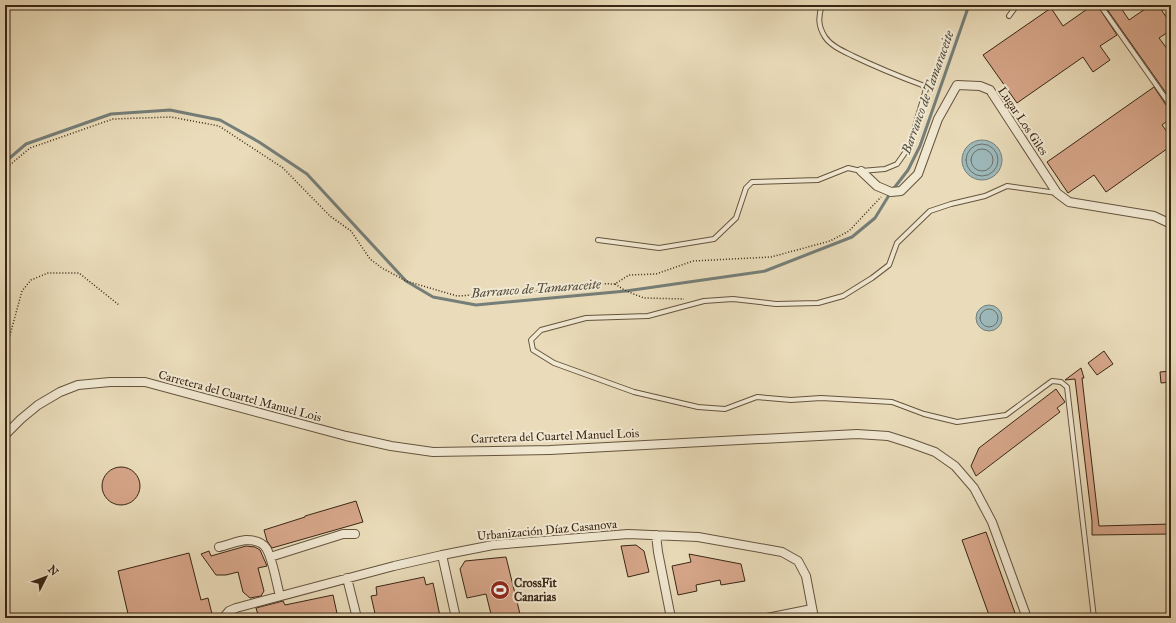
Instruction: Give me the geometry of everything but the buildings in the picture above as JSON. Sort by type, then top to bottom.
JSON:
[{"type":"street","name":"Lugar Los Giles","points":[[888,190],[891,192],[901,191],[918,174],[938,120],[957,85],[980,86],[990,90],[1057,193],[1070,202],[1154,216],[1171,224]]},
{"type":"street","points":[[861,170],[877,186],[888,190]]},
{"type":"street","name":"Carretera del Cuartel Manuel Lois","points":[[5,435],[21,418],[38,405],[60,392],[78,385],[110,382],[145,382],[346,436],[391,446],[433,452],[550,450],[857,434],[888,436],[935,452],[955,466],[974,488],[992,522],[1027,618]]},
{"type":"street","points":[[270,557],[343,534],[355,534]]},
{"type":"street","name":"Urbanización Díaz Casanova","points":[[223,618],[229,611],[236,608],[347,578],[442,555],[493,545],[628,534],[698,537],[782,552],[798,561],[806,576],[814,618]]},
{"type":"street","points":[[656,535],[671,618]]},
{"type":"street","points":[[219,547],[250,540],[261,544],[266,548],[270,557],[280,596]]},
{"type":"street","points":[[442,555],[456,618]]},
{"type":"street","points":[[347,578],[357,618]]},
{"type":"street","points":[[768,618],[812,609]]},
{"type":"lane","points":[[598,240],[659,248],[714,239],[736,218],[746,188],[752,182],[818,180],[848,168],[861,170],[885,169],[896,164],[909,146],[926,89],[922,85],[881,70],[835,47],[825,38],[819,26],[819,14],[822,5]]},
{"type":"lane","points":[[1009,16],[1017,5]]},
{"type":"lane","points":[[1100,5],[1171,106]]},
{"type":"lane","points":[[1057,193],[1007,186],[984,196],[930,211],[897,243],[889,264],[872,278],[843,296],[818,303],[776,304],[733,299],[704,301],[648,316],[586,318],[541,330],[531,340],[533,350],[554,363],[634,392],[698,407],[725,409],[756,397],[791,400],[821,398],[892,402],[924,414],[958,422],[1006,415],[1052,381],[1061,382],[1067,387],[1094,618]]},
{"type":"path","points":[[5,169],[30,148],[113,119],[170,118],[219,126],[283,168],[330,216],[351,231],[370,259],[382,268],[406,281],[457,296],[537,291],[580,283],[615,284],[626,291],[644,298],[687,299]]},
{"type":"path","points":[[615,284],[628,274],[656,274],[693,261],[771,257],[830,241],[849,231],[888,190]]},
{"type":"path","points":[[5,343],[10,335],[22,291],[30,280],[48,273],[79,273],[119,305]]},
{"type":"water","points":[[986,140],[993,143],[999,149],[1002,160],[1001,168],[993,177],[986,180],[978,180],[971,177],[963,168],[962,156],[965,149],[974,141]]},
{"type":"water","points":[[989,305],[998,309],[1002,318],[998,327],[989,331],[980,327],[976,318],[980,309]]},
{"type":"waterway","name":"Barranco de Tamaraceite","points":[[5,162],[26,144],[111,114],[170,110],[220,120],[259,142],[307,174],[406,281],[433,297],[476,305],[626,291],[765,271],[852,237],[875,218],[891,192],[908,170],[920,146],[969,5]]},
{"type":"place","name":"CrossFit Canarias","points":[[500,590]]}]
